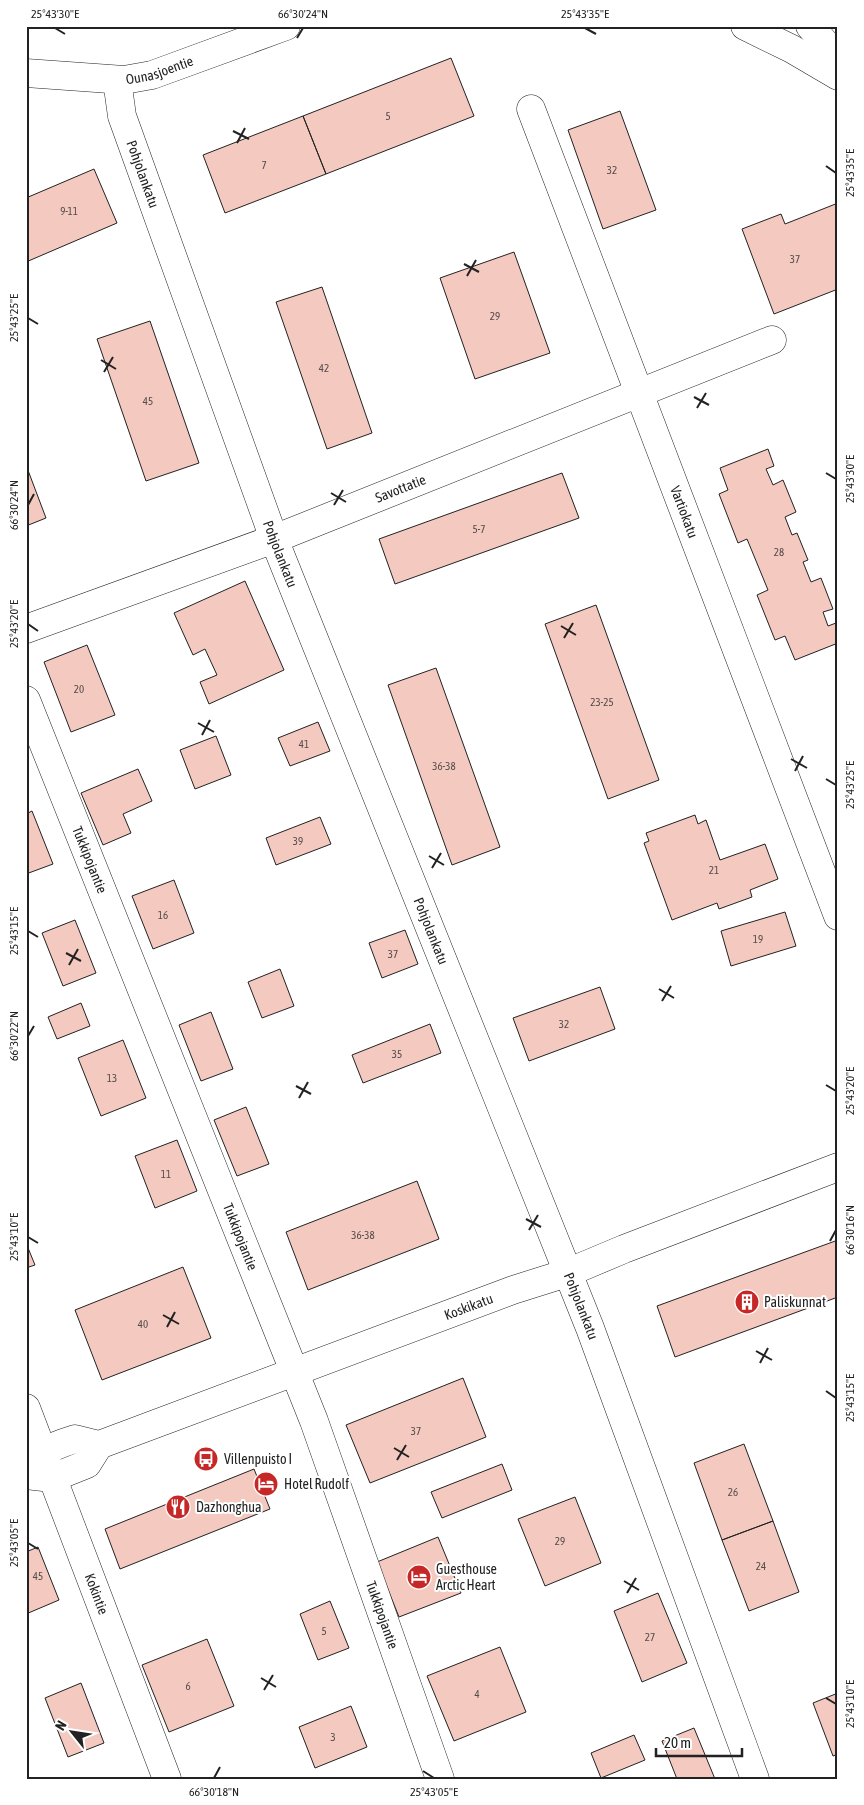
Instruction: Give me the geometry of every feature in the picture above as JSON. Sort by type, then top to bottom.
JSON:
[{"type":"street","name":"Ounasjoentie","points":[[26,73],[117,80],[152,75],[286,26]]},
{"type":"street","points":[[745,26],[792,49],[838,76]]},
{"type":"street","points":[[810,26],[838,58]]},
{"type":"street","name":"Pohjolankatu","points":[[117,80],[122,116],[274,539],[590,1328],[755,1779]]},
{"type":"street","name":"Vartiokatu","points":[[531,109],[838,916]]},
{"type":"street","name":"Savottatie","points":[[26,629],[274,539],[772,340]]},
{"type":"street","name":"Tukkipojantie","points":[[26,700],[318,1430],[440,1779]]},
{"type":"street","name":"Koskikatu","points":[[99,1446],[513,1290],[567,1273],[624,1248],[838,1167]]},
{"type":"street","name":"Kokintie","points":[[26,1408],[39,1477],[64,1504],[168,1779]]},
{"type":"street","points":[[35,1460],[75,1440],[99,1446],[87,1464],[39,1477]]},
{"type":"building","points":[[451,58],[474,116],[326,174],[303,116]]},
{"type":"building","points":[[620,111],[656,210],[603,229],[568,130]]},
{"type":"building","points":[[303,116],[326,174],[225,213],[203,155]]},
{"type":"building","points":[[94,169],[117,223],[26,262],[26,198]]},
{"type":"building","points":[[838,203],[838,289],[774,314],[742,229],[781,214],[785,224]]},
{"type":"building","points":[[514,252],[550,353],[475,379],[440,278]]},
{"type":"building","points":[[322,287],[372,433],[327,449],[276,302]]},
{"type":"building","points":[[150,321],[199,463],[146,481],[97,339]]},
{"type":"building","points":[[768,449],[774,466],[766,469],[773,485],[783,480],[796,512],[785,517],[792,535],[797,533],[808,560],[803,562],[811,582],[821,578],[833,609],[823,612],[828,626],[836,623],[838,628],[838,643],[795,660],[785,636],[775,640],[757,595],[768,590],[747,539],[738,543],[719,494],[728,490],[720,468]]},
{"type":"building","points":[[26,465],[46,518],[26,526]]},
{"type":"building","points":[[562,473],[579,518],[395,584],[379,539]]},
{"type":"building","points":[[245,581],[284,670],[209,704],[200,682],[217,675],[205,649],[193,655],[174,613]]},
{"type":"building","points":[[596,605],[659,780],[608,799],[545,624]]},
{"type":"building","points":[[87,645],[115,715],[71,732],[44,662]]},
{"type":"building","points":[[436,668],[500,847],[452,865],[388,685]]},
{"type":"building","points":[[318,722],[330,751],[290,766],[278,738]]},
{"type":"building","points":[[216,736],[231,775],[195,789],[180,750]]},
{"type":"building","points":[[138,769],[152,801],[123,814],[131,833],[103,845],[81,793]]},
{"type":"building","points":[[32,811],[53,864],[26,874],[26,814]]},
{"type":"building","points":[[695,815],[698,824],[706,820],[720,860],[765,844],[778,879],[750,890],[752,897],[719,909],[717,903],[672,920],[644,843],[649,841],[646,833]]},
{"type":"building","points":[[320,817],[331,844],[276,865],[266,838]]},
{"type":"building","points":[[174,880],[194,933],[153,949],[132,896]]},
{"type":"building","points":[[785,912],[796,946],[731,966],[721,931]]},
{"type":"building","points":[[75,920],[96,973],[63,986],[42,933]]},
{"type":"building","points":[[405,930],[418,964],[382,978],[369,943]]},
{"type":"building","points":[[280,969],[294,1006],[262,1018],[248,982]]},
{"type":"building","points":[[600,987],[615,1029],[529,1061],[513,1018]]},
{"type":"building","points":[[81,1003],[90,1026],[57,1039],[48,1017]]},
{"type":"building","points":[[211,1012],[233,1069],[201,1081],[179,1025]]},
{"type":"building","points":[[430,1024],[441,1053],[363,1083],[352,1055]]},
{"type":"building","points":[[123,1040],[146,1098],[101,1116],[78,1058]]},
{"type":"building","points":[[246,1107],[269,1164],[237,1176],[214,1120]]},
{"type":"building","points":[[177,1140],[197,1191],[155,1208],[135,1156]]},
{"type":"building","points":[[417,1181],[439,1239],[308,1290],[286,1232]]},
{"type":"building","name":"Paliskunnat","points":[[838,1240],[838,1297],[675,1357],[657,1306]]},
{"type":"building","points":[[26,1243],[35,1265],[26,1268]]},
{"type":"building","points":[[183,1267],[211,1338],[102,1380],[75,1310]]},
{"type":"building","points":[[463,1378],[486,1437],[370,1483],[346,1425]]},
{"type":"building","points":[[744,1444],[773,1521],[722,1540],[694,1463]]},
{"type":"building","points":[[502,1464],[512,1490],[442,1518],[431,1492]]},
{"type":"building","points":[[254,1469],[270,1509],[120,1569],[105,1529]]},
{"type":"building","points":[[575,1497],[601,1563],[545,1586],[518,1519]]},
{"type":"building","points":[[773,1521],[799,1592],[749,1611],[722,1540]]},
{"type":"building","name":"Guesthouse Arctic Heart","points":[[438,1537],[461,1593],[399,1617],[377,1562]]},
{"type":"building","points":[[38,1547],[59,1600],[26,1614],[26,1552]]},
{"type":"building","points":[[658,1593],[687,1663],[642,1682],[614,1611]]},
{"type":"building","points":[[330,1601],[349,1648],[318,1660],[300,1614]]},
{"type":"building","points":[[207,1639],[234,1706],[169,1732],[142,1665]]},
{"type":"building","points":[[500,1647],[526,1712],[454,1741],[427,1676]]},
{"type":"building","points":[[81,1683],[104,1743],[68,1757],[45,1698]]},
{"type":"building","points":[[838,1693],[838,1754],[833,1756],[813,1703]]},
{"type":"building","points":[[351,1706],[367,1747],[315,1768],[299,1727]]},
{"type":"building","points":[[694,1728],[715,1779],[677,1779],[662,1741]]},
{"type":"building","points":[[634,1735],[645,1760],[601,1778],[591,1753]]},
{"type":"place","name":"Paliskunnat","points":[[747,1302]]},
{"type":"place","name":"Villenpuisto I","points":[[206,1459]]},
{"type":"place","name":"Hotel Rudolf","points":[[266,1484]]},
{"type":"place","name":"Dazhonghua","points":[[178,1507]]},
{"type":"place","name":"Guesthouse Arctic Heart","points":[[419,1577]]}]
